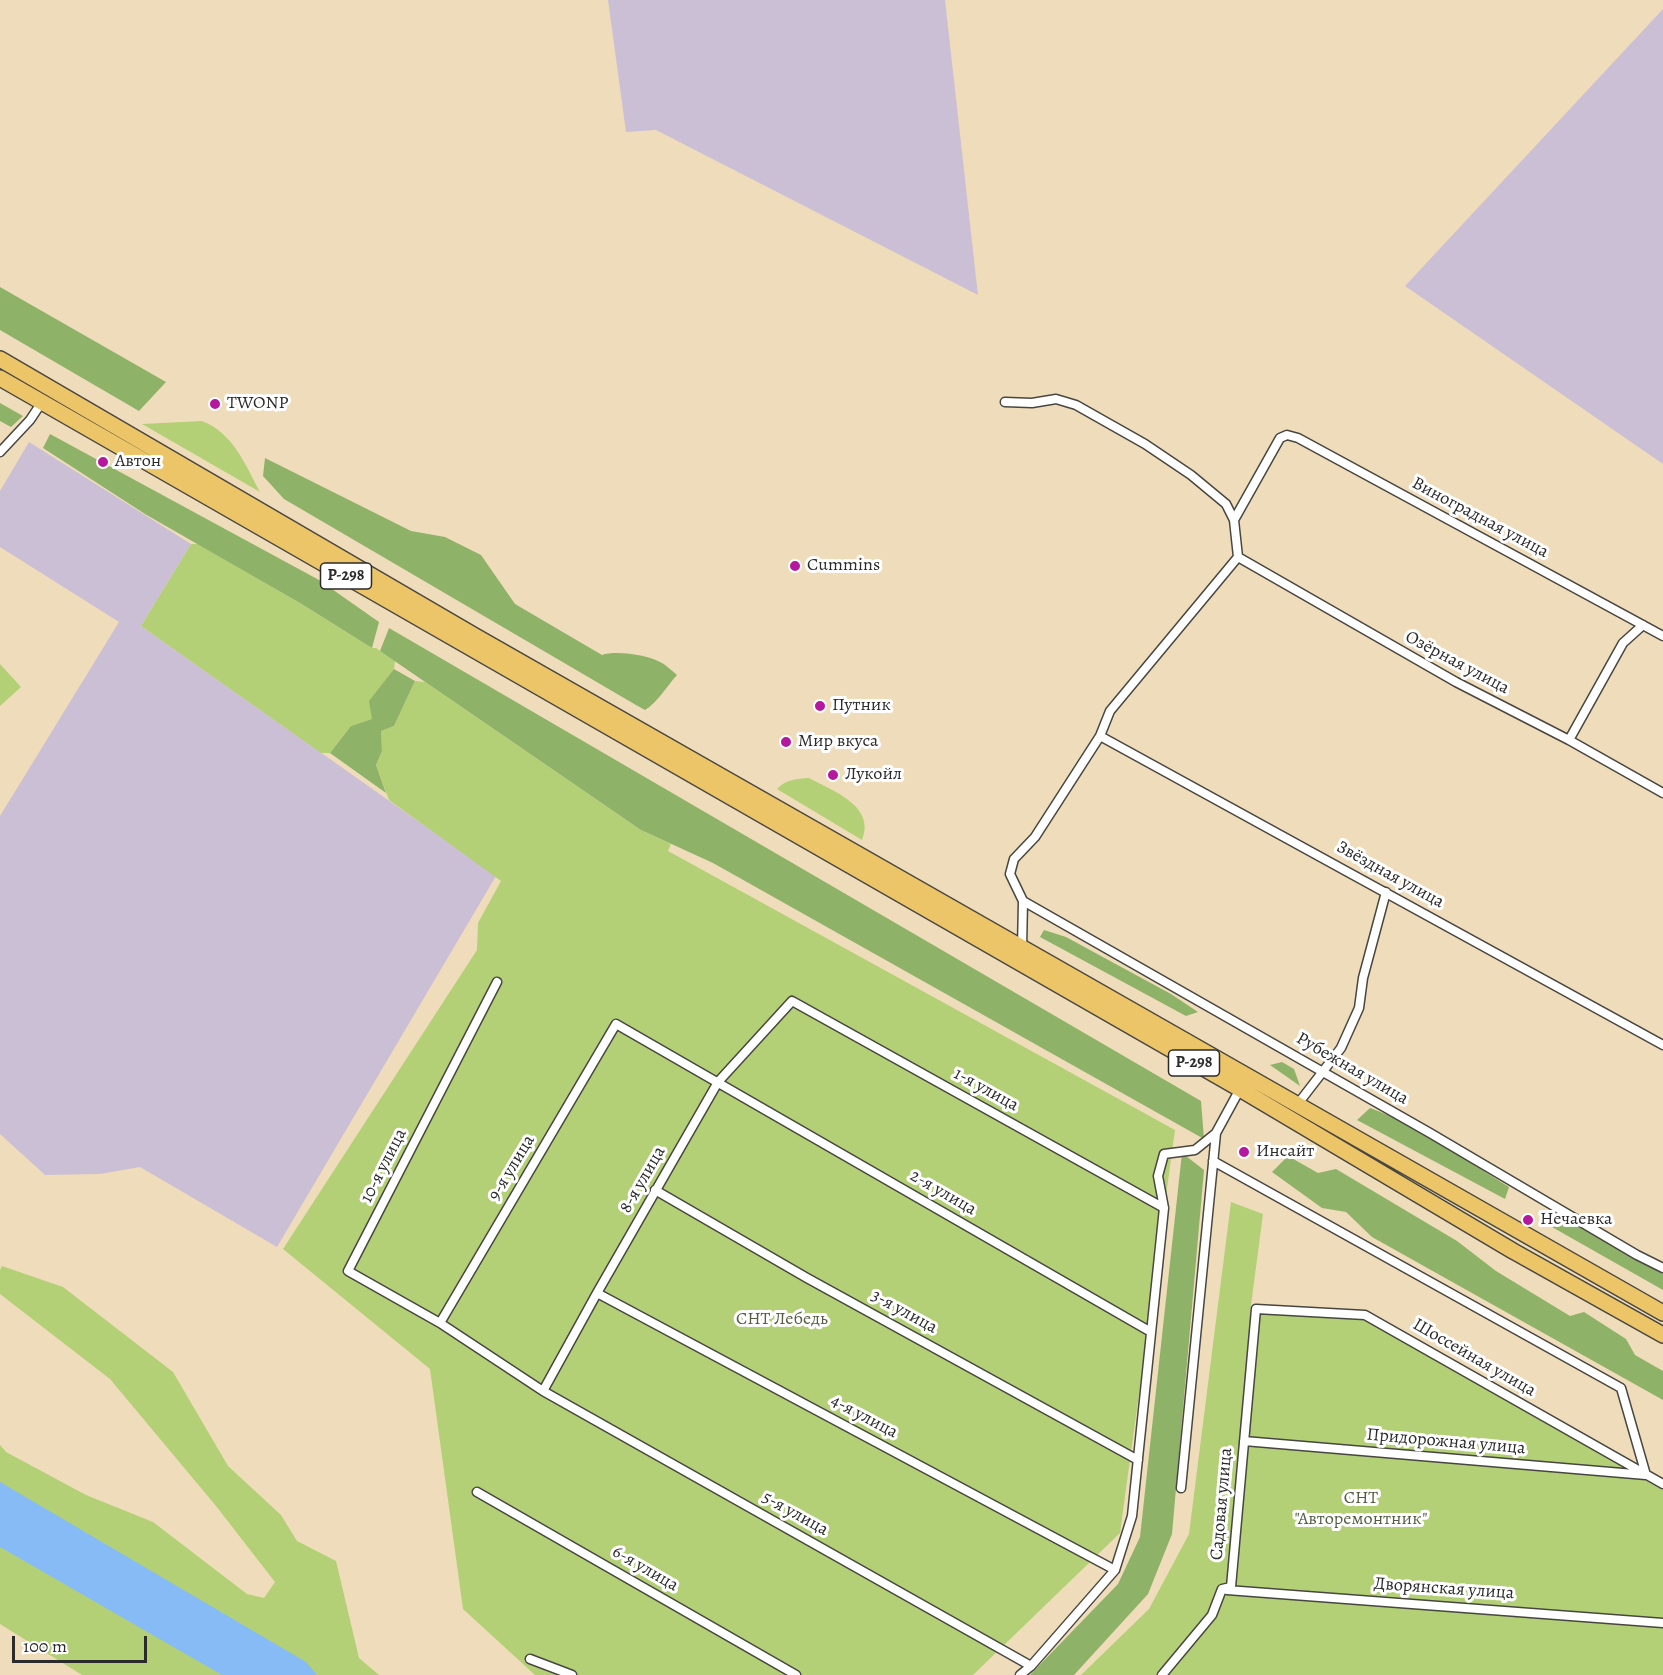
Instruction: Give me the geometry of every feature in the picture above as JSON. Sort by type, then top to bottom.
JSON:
[{"type":"highway","name":"Р-298","points":[[0,359],[475,636],[1663,1313]]},
{"type":"highway","name":"Р-298","points":[[0,378],[766,816],[1240,1089],[1513,1251],[1663,1335]]},
{"type":"highway","points":[[600,722],[598,719],[602,717],[682,761],[702,765]]},
{"type":"highway","points":[[766,816],[788,825],[861,867],[869,868],[869,861]]},
{"type":"street","points":[[1005,402],[1032,403],[1056,399],[1076,405],[1145,444],[1191,475],[1226,504],[1234,520],[1238,557],[1110,711],[1100,736],[1035,837],[1014,859],[1010,874],[1023,901],[1022,948]]},
{"type":"street","points":[[0,452],[30,420],[42,402]]},
{"type":"street","name":"Виноградная улица","points":[[1234,520],[1280,438],[1287,435],[1298,438],[1663,636]]},
{"type":"street","name":"Озёрная улица","points":[[1238,557],[1456,682],[1569,740],[1663,793]]},
{"type":"street","points":[[1569,740],[1623,643],[1643,625]]},
{"type":"street","name":"Звёздная улица","points":[[1100,736],[1663,1045]]},
{"type":"street","points":[[1298,1105],[1341,1048],[1359,1008],[1363,978],[1386,892]]},
{"type":"street","name":"Рубежная улица","points":[[1023,901],[1663,1268]]},
{"type":"street","name":"10-я улица","points":[[440,1323],[348,1271],[497,982]]},
{"type":"street","name":"8-я улица","points":[[543,1391],[718,1082],[792,1000]]},
{"type":"street","name":"1-я улица","points":[[792,1000],[1164,1208]]},
{"type":"street","name":"9-я улица","points":[[440,1323],[616,1024],[718,1082]]},
{"type":"street","name":"2-я улица","points":[[718,1082],[1151,1332]]},
{"type":"street","points":[[1020,1675],[1031,1666],[1115,1569],[1132,1516],[1164,1208],[1158,1176],[1164,1154],[1195,1150],[1216,1133],[1240,1089]]},
{"type":"street","points":[[1181,1488],[1216,1133]]},
{"type":"street","points":[[1213,1161],[1621,1388],[1646,1475]]},
{"type":"street","name":"3-я улица","points":[[655,1190],[807,1278],[1138,1460]]},
{"type":"street","name":"4-я улица","points":[[597,1293],[1115,1569]]},
{"type":"street","name":"Шоссейная улица","points":[[1256,1309],[1365,1315],[1663,1484]]},
{"type":"street","name":"Садовая улица","points":[[1162,1675],[1212,1615],[1222,1589],[1231,1587],[1256,1309]]},
{"type":"street","points":[[440,1323],[543,1391]]},
{"type":"street","name":"5-я улица","points":[[543,1391],[1031,1666]]},
{"type":"street","name":"Придорожная улица","points":[[1244,1441],[1646,1475]]},
{"type":"street","name":"6-я улица","points":[[477,1492],[796,1675]]},
{"type":"street","name":"Дворянская улица","points":[[1222,1589],[1663,1623]]},
{"type":"street","points":[[530,1659],[572,1675]]},
{"type":"shaded area","points":[[608,0],[945,0],[978,295],[656,130],[626,132]]},
{"type":"shaded area","points":[[1663,9],[1663,464],[1405,286]]},
{"type":"shaded area","points":[[29,442],[191,544],[141,626],[496,876],[277,1247],[140,1167],[100,1174],[45,1175],[0,1134],[0,816],[119,622],[0,547],[0,491]]},
{"type":"green space","points":[[0,287],[166,382],[139,411],[0,330]]},
{"type":"green space","points":[[0,403],[23,416],[11,427],[0,421]]},
{"type":"green space","points":[[202,421],[213,426],[230,441],[260,492],[142,424]]},
{"type":"green space","points":[[50,434],[319,580],[379,622],[372,648],[300,603],[145,514],[43,448]]},
{"type":"green space","points":[[265,458],[411,531],[445,537],[481,555],[515,604],[602,655],[624,653],[649,658],[662,663],[677,675],[658,699],[645,710],[284,499],[263,476]]},
{"type":"green space","points":[[191,544],[198,544],[395,661],[394,669],[370,701],[373,719],[351,726],[330,753],[321,753],[141,626]]},
{"type":"green space","points":[[389,628],[1201,1101],[1204,1139],[713,863],[641,830],[380,651]]},
{"type":"green space","points":[[0,664],[21,687],[0,706]]},
{"type":"green space","points":[[394,669],[415,681],[394,726],[381,731],[382,751],[376,765],[386,793],[330,753],[351,726],[372,719],[369,701]]},
{"type":"green space","name":"СНТ Лебедь","points":[[415,681],[425,682],[641,830],[671,844],[668,851],[1175,1130],[1120,1533],[973,1675],[535,1675],[463,1609],[430,1369],[283,1249],[477,950],[478,923],[501,881],[389,800],[376,765],[382,751],[381,731],[394,726]]},
{"type":"green space","points":[[809,778],[840,794],[858,809],[865,828],[862,840],[777,789],[788,781]]},
{"type":"green space","points":[[1044,930],[1066,937],[1171,994],[1198,1012],[1186,1016],[1040,937]]},
{"type":"green space","points":[[1282,1062],[1294,1069],[1300,1086],[1270,1065]]},
{"type":"green space","points":[[1370,1108],[1407,1124],[1509,1187],[1505,1199],[1357,1120]]},
{"type":"green space","points":[[1182,1153],[1204,1170],[1172,1534],[1148,1594],[1074,1675],[1030,1675],[1118,1584],[1140,1537]]},
{"type":"green space","points":[[1288,1156],[1318,1173],[1336,1169],[1457,1241],[1496,1271],[1570,1316],[1584,1312],[1626,1339],[1635,1355],[1663,1371],[1663,1400],[1372,1237],[1346,1212],[1322,1208],[1272,1172]]},
{"type":"green space","name":"СНТ \"Авторемонтник\"","points":[[1231,1202],[1263,1214],[1250,1313],[1362,1319],[1663,1488],[1663,1675],[1081,1675],[1149,1609],[1189,1534]]},
{"type":"green space","points":[[1556,1214],[1663,1274],[1663,1290],[1552,1227]]},
{"type":"green space","points":[[2,1266],[63,1287],[173,1372],[228,1466],[281,1515],[297,1541],[336,1561],[359,1658],[379,1675],[82,1675],[0,1624],[0,1445],[6,1452],[86,1495],[153,1522],[247,1594],[264,1598],[275,1582],[216,1506],[110,1379],[0,1294]]},
{"type":"water","points":[[0,1482],[306,1662],[317,1675],[222,1675],[0,1547]]},
{"type":"place","name":"TWONP","points":[[215,404]]},
{"type":"place","name":"Автон","points":[[103,462]]},
{"type":"place","name":"Cummins","points":[[795,566]]},
{"type":"place","name":"Путник","points":[[820,706]]},
{"type":"place","name":"Мир вкуса","points":[[786,742]]},
{"type":"place","name":"Лукойл","points":[[833,775]]},
{"type":"place","name":"Инсайт","points":[[1244,1152]]},
{"type":"place","name":"Нечаевка","points":[[1528,1220]]}]
